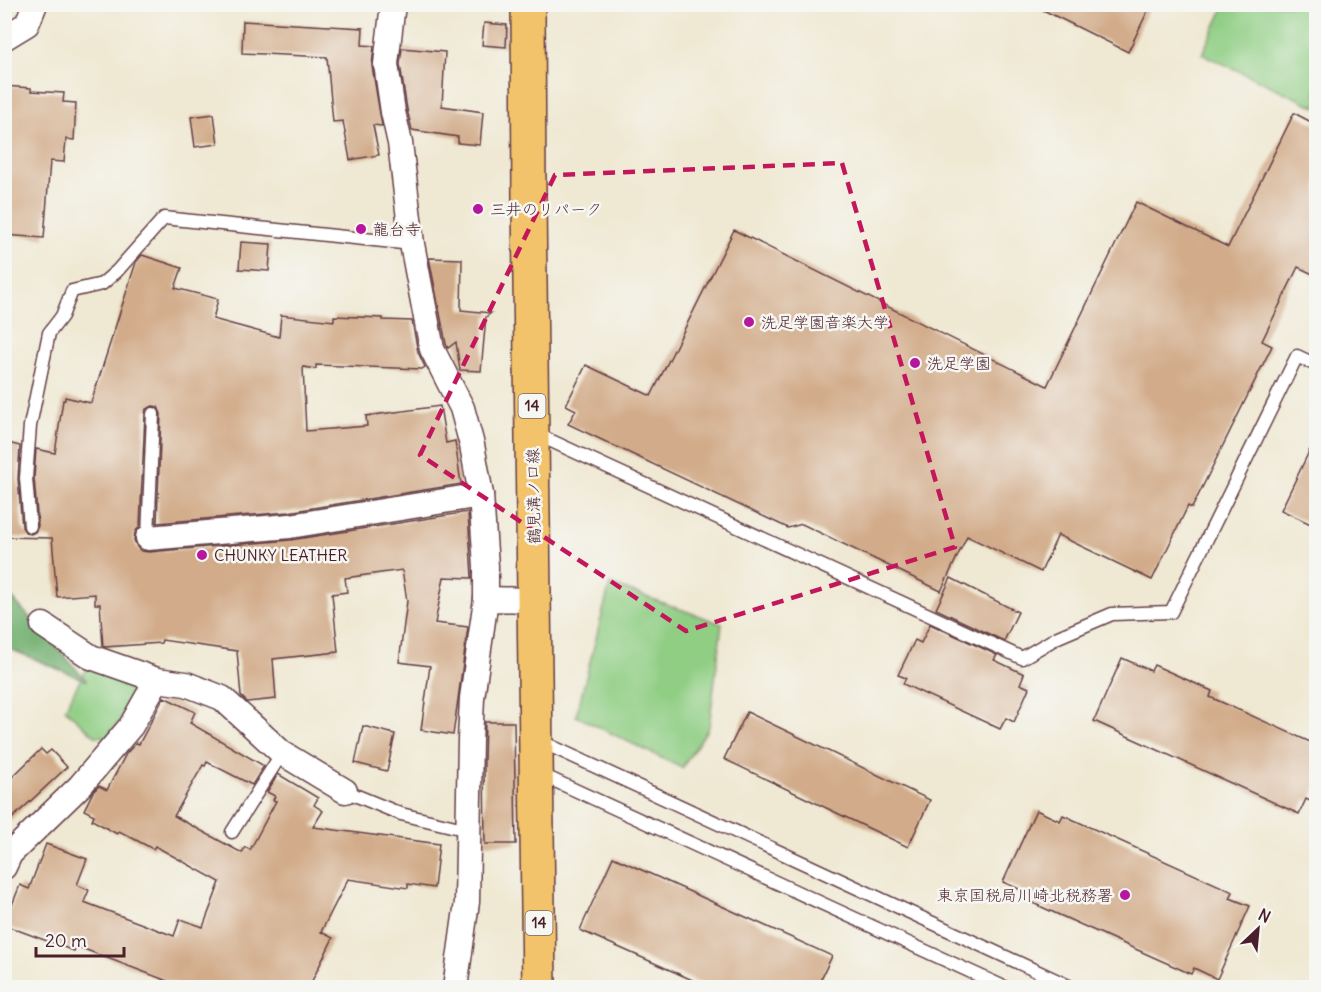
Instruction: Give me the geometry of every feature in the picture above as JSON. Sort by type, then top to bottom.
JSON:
[{"type":"main road","name":"鶴見溝ノ口線","points":[[528,4],[539,987]]},
{"type":"street","points":[[4,38],[27,24],[35,4]]},
{"type":"street","points":[[393,4],[386,64],[400,143],[412,244],[432,349],[462,408],[472,445],[481,495],[486,566],[486,598],[472,698],[468,902],[455,987]]},
{"type":"street","points":[[148,538],[291,526],[481,495]]},
{"type":"street","points":[[486,598],[534,600]]},
{"type":"street","points":[[43,625],[91,657],[157,680],[186,684],[222,698],[282,753],[345,791]]},
{"type":"street","points":[[4,867],[10,854],[80,786],[131,726],[157,680]]},
{"type":"lane","points":[[30,526],[26,477],[30,426],[49,333],[62,315],[72,291],[102,284],[117,271],[164,218],[412,244]]},
{"type":"lane","points":[[532,432],[1022,658],[1058,637],[1112,614],[1171,612],[1297,356],[1317,365]]},
{"type":"lane","points":[[148,538],[153,414]]},
{"type":"lane","points":[[536,740],[1073,987]]},
{"type":"lane","points":[[232,832],[282,753]]},
{"type":"lane","points":[[537,772],[1006,987]]},
{"type":"lane","points":[[345,791],[402,814],[468,830]]},
{"type":"highlighted area","points":[[842,163],[955,547],[686,631],[420,455],[555,175]]},
{"type":"green space","points":[[1225,5],[1316,5],[1316,107],[1202,54]]},
{"type":"green space","points":[[610,584],[722,624],[709,727],[682,768],[576,716]]},
{"type":"green space","points":[[5,590],[87,681],[5,647]]},
{"type":"green space","points":[[88,665],[128,677],[137,692],[126,713],[107,737],[95,736],[65,709]]},
{"type":"building","points":[[1031,4],[1151,4],[1128,52]]},
{"type":"building","points":[[243,21],[363,28],[362,45],[374,46],[372,66],[382,126],[373,125],[379,155],[350,160],[343,121],[333,122],[327,57],[242,53]]},
{"type":"building","points":[[484,23],[507,25],[506,47],[482,45]]},
{"type":"building","points":[[402,48],[445,52],[442,106],[483,112],[480,145],[458,143],[458,137],[412,130],[400,64]]},
{"type":"building","points":[[4,86],[31,88],[31,91],[64,93],[63,102],[76,103],[74,140],[66,139],[64,162],[50,161],[44,238],[4,235]]},
{"type":"building","points":[[1294,113],[1317,125],[1317,276],[1298,267],[1262,341],[1272,346],[1192,508],[1188,506],[1152,580],[1058,535],[1041,572],[967,536],[941,591],[802,524],[788,528],[568,424],[576,410],[566,405],[586,365],[651,396],[734,230],[1047,386],[1136,202],[1228,247]]},
{"type":"building","points":[[214,114],[218,144],[195,147],[191,117]]},
{"type":"building","points":[[241,242],[271,244],[269,271],[239,269]]},
{"type":"building","points":[[142,255],[182,268],[175,288],[218,299],[213,319],[279,337],[281,315],[334,321],[334,316],[412,321],[418,352],[425,367],[422,369],[316,365],[316,369],[303,367],[306,431],[367,426],[366,416],[440,406],[446,443],[455,441],[461,484],[288,512],[157,523],[161,414],[158,407],[153,406],[146,409],[145,414],[140,526],[135,532],[134,540],[141,551],[149,552],[291,540],[468,512],[472,578],[444,577],[435,623],[468,627],[453,735],[421,730],[430,666],[399,662],[407,601],[402,570],[345,578],[347,592],[332,594],[338,652],[273,659],[276,699],[247,702],[241,696],[237,651],[162,640],[161,643],[105,647],[103,646],[100,604],[95,604],[95,594],[57,597],[52,538],[4,537],[4,442],[20,446],[18,479],[22,527],[26,533],[31,534],[38,526],[34,478],[36,449],[55,453],[65,397],[91,403],[136,262]]},
{"type":"building","points":[[429,258],[462,259],[461,310],[491,313],[486,317],[481,371],[460,370],[456,342],[448,348],[446,344]]},
{"type":"building","points":[[1317,435],[1317,527],[1281,510]]},
{"type":"building","points":[[951,578],[1018,612],[1004,641],[936,609]]},
{"type":"building","points":[[930,624],[997,655],[994,660],[1024,674],[1020,684],[1029,688],[1014,722],[1006,718],[1000,729],[903,684],[906,678],[898,675],[915,640],[921,643]]},
{"type":"building","points":[[1122,658],[1151,671],[1154,665],[1212,691],[1210,697],[1317,745],[1317,785],[1310,801],[1306,799],[1299,814],[1094,721]]},
{"type":"building","points":[[164,697],[195,712],[190,723],[264,766],[252,785],[207,762],[205,766],[203,765],[174,816],[242,853],[245,847],[250,850],[276,801],[273,800],[275,796],[267,792],[278,774],[318,798],[314,805],[323,811],[313,827],[439,844],[434,888],[408,884],[408,888],[348,879],[321,932],[333,938],[309,987],[183,987],[76,946],[74,951],[4,925],[20,885],[29,889],[46,844],[87,859],[77,885],[89,890],[84,902],[174,936],[180,919],[203,927],[220,882],[155,846],[153,849],[119,831],[117,834],[92,820],[94,815],[84,810],[93,792],[99,786],[107,790],[126,754],[136,743],[139,744]]},
{"type":"building","points":[[747,712],[930,800],[908,847],[724,759]]},
{"type":"building","points":[[485,722],[514,722],[516,844],[485,844]]},
{"type":"building","points":[[363,726],[395,734],[387,771],[355,763]]},
{"type":"building","points":[[41,749],[46,754],[51,750],[67,767],[4,826],[4,785]]},
{"type":"building","points":[[1036,810],[1060,821],[1063,815],[1233,892],[1230,898],[1250,906],[1217,979],[1194,968],[1191,974],[1026,900],[1028,893],[1003,882]]},
{"type":"building","points":[[613,857],[832,956],[817,987],[708,987],[580,930]]},
{"type":"place","name":"三井のリパーク","points":[[478,209]]},
{"type":"place","name":"龍台寺","points":[[361,229]]},
{"type":"place","name":"洗足学園音楽大学","points":[[749,322]]},
{"type":"place","name":"洗足学園","points":[[915,363]]},
{"type":"place","name":"CHUNKY LEATHER","points":[[202,555]]},
{"type":"place","name":"東京国税局川崎北税務署","points":[[1125,895]]}]
